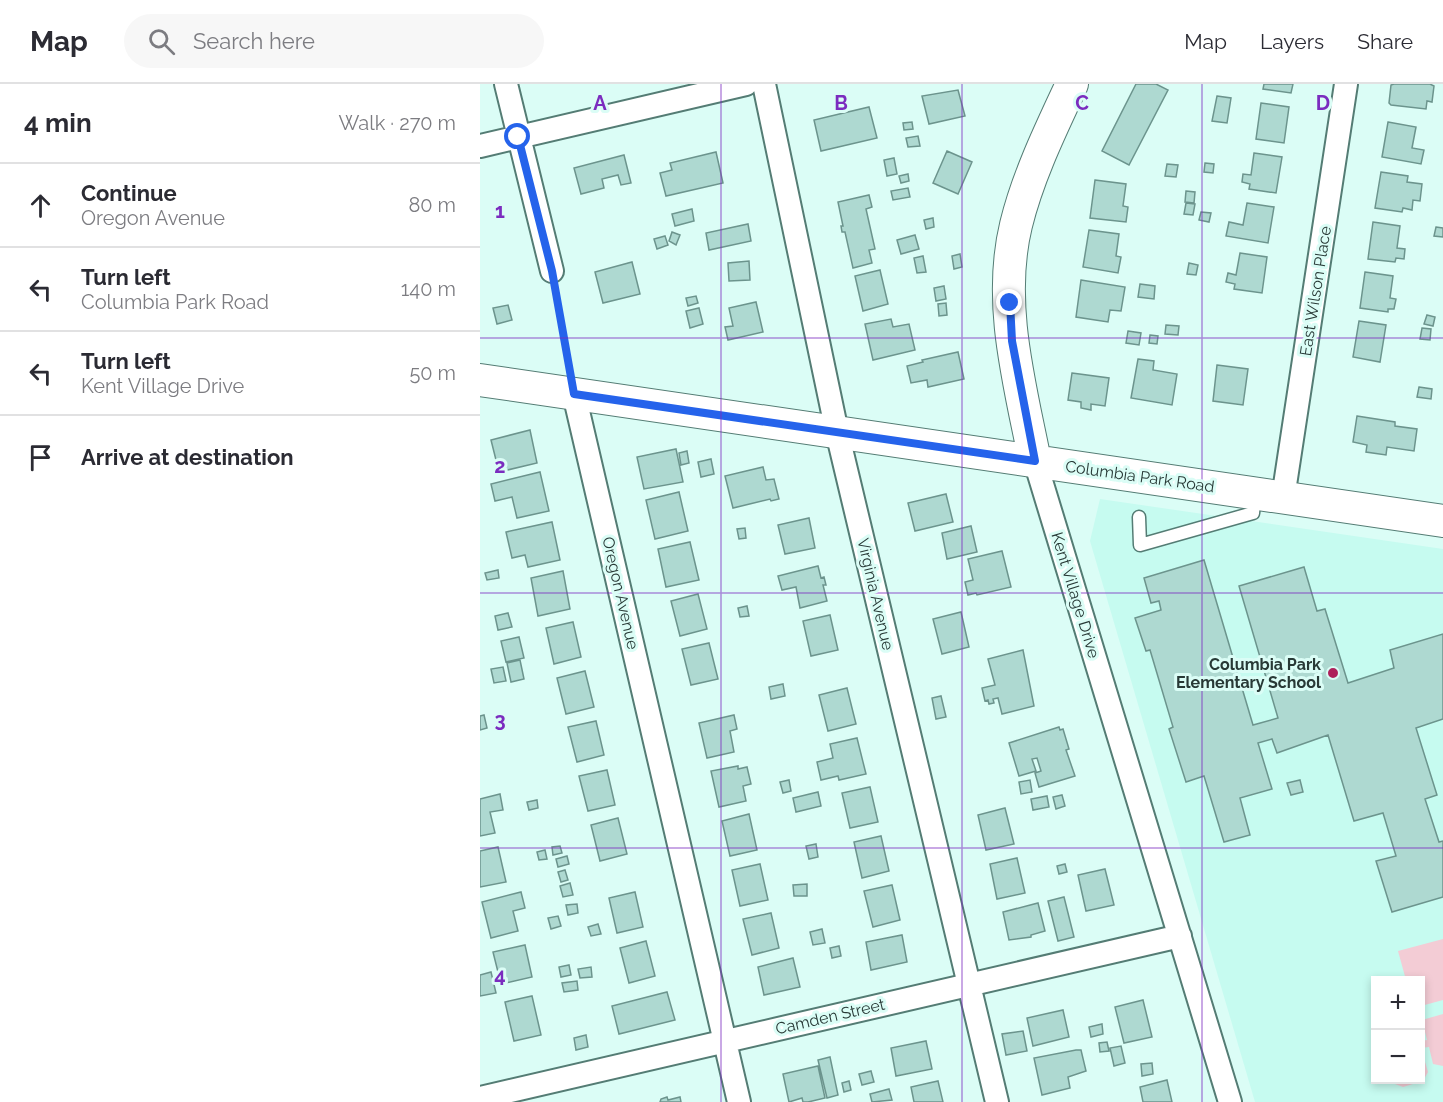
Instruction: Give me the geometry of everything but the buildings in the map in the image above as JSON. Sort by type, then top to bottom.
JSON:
[{"type":"street","points":[[506,84],[552,271]]},
{"type":"street","points":[[480,146],[746,84]]},
{"type":"street","name":"Virginia Avenue","points":[[764,84],[837,432],[997,1102]]},
{"type":"street","name":"Kent Village Drive","points":[[1072,84],[1030,179],[1016,225],[1009,279],[1012,341],[1035,461],[1230,1102]]},
{"type":"street","name":"East Wilson Place","points":[[1269,495],[1346,84]]},
{"type":"street","name":"Columbia Park Road","points":[[480,380],[1443,521]]},
{"type":"street","name":"Oregon Avenue","points":[[574,394],[739,1102]]},
{"type":"street","name":"Camden Street","points":[[480,1098],[1180,936]]},
{"type":"lane","points":[[1139,517],[1140,546],[1252,513],[1269,495]]},
{"type":"path","points":[[552,271],[574,394]]},
{"type":"shaded area","points":[[1100,499],[1443,549],[1443,1102],[1255,1102],[1090,541]]},
{"type":"shaded area","points":[[1443,939],[1443,1000],[1425,1005],[1425,976],[1405,976],[1398,951]]},
{"type":"shaded area","points":[[1443,1014],[1443,1066],[1433,1064],[1429,1047],[1425,1048],[1425,1040],[1427,1040],[1425,1019]]},
{"type":"shaded area","points":[[1425,1062],[1428,1072],[1425,1077]]},
{"type":"shaded area","points":[[1395,1084],[1413,1084],[1403,1087]]},
{"type":"place","name":"Columbia Park Elementary School","points":[[1333,673]]},
{"type":"route","points":[[518,137],[552,271],[574,394],[1035,461],[1012,341],[1010,303]]}]
